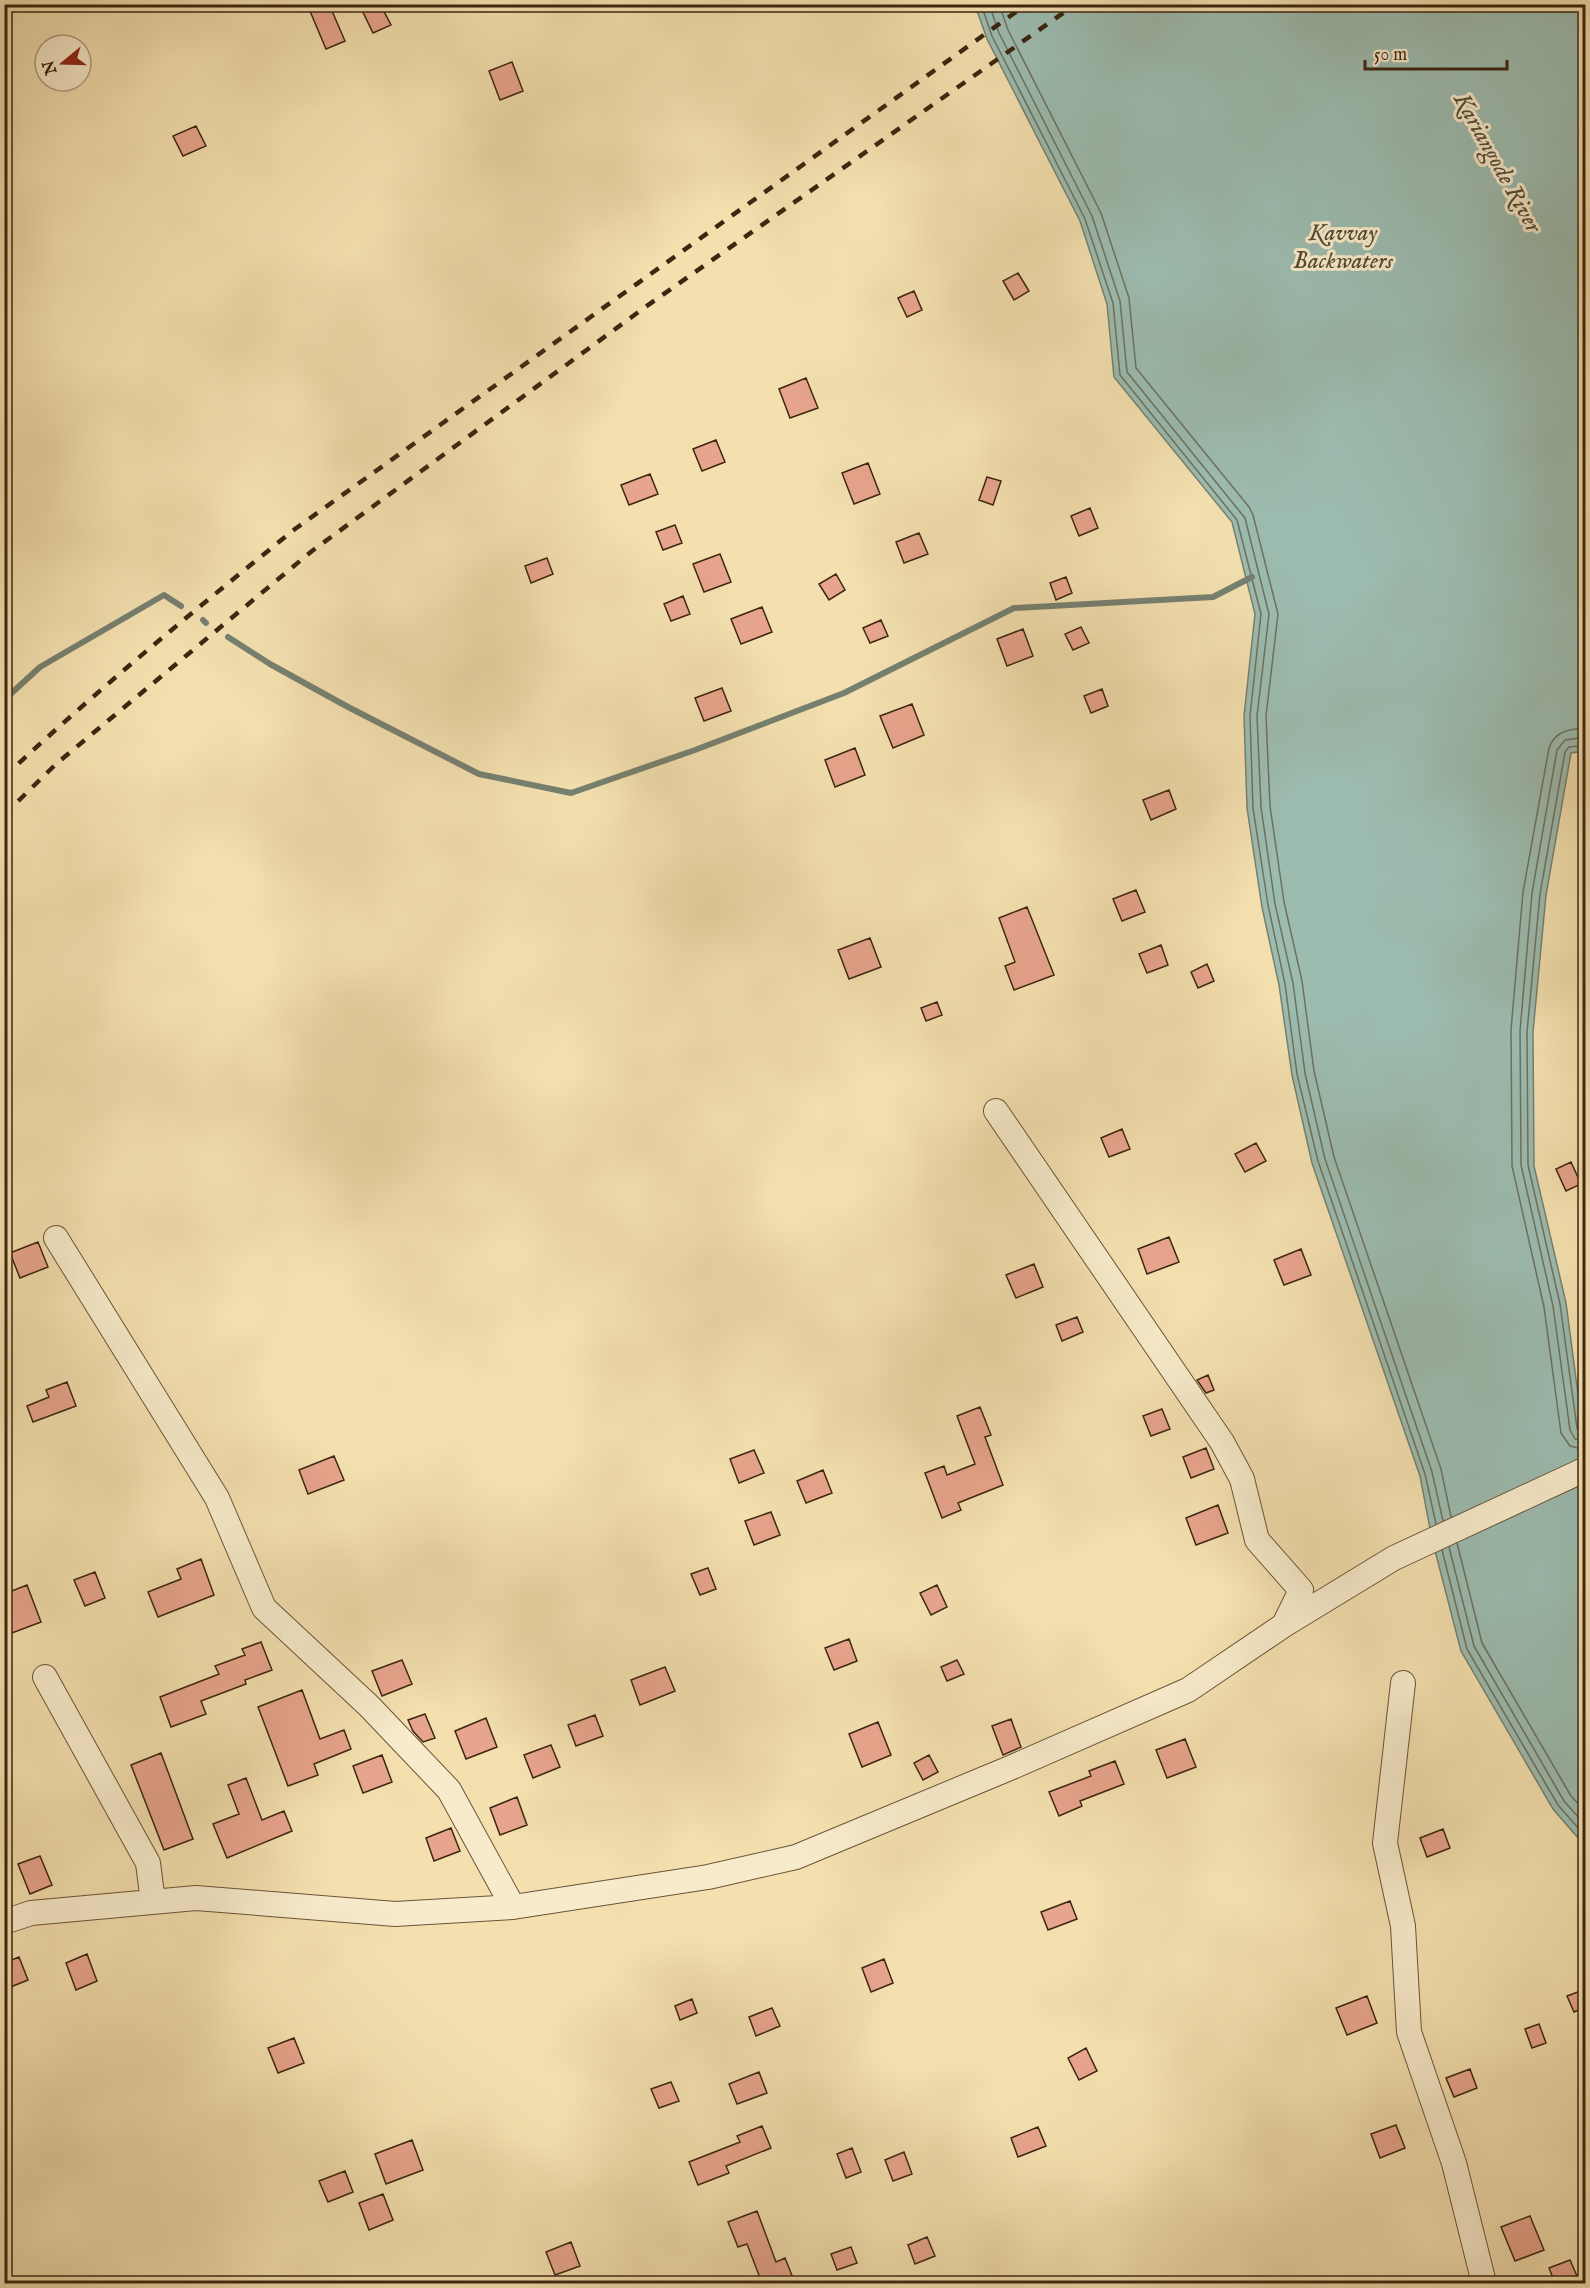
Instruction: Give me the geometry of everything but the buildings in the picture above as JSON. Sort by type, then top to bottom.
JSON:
[{"type":"street","points":[[996,1111],[1222,1442],[1242,1479],[1257,1540],[1301,1590],[1284,1625]]},
{"type":"street","points":[[56,1238],[217,1498],[264,1608],[369,1706],[449,1790],[513,1907]]},
{"type":"street","points":[[4,1922],[31,1913],[196,1898],[395,1914],[513,1907],[708,1877],[796,1857],[1010,1768],[1188,1690],[1284,1625],[1394,1558],[1586,1469]]},
{"type":"street","points":[[45,1677],[148,1863],[153,1902]]},
{"type":"street","points":[[1403,1683],[1385,1843],[1403,1926],[1409,2032],[1454,2163],[1483,2279],[1481,2283]]},
{"type":"water","name":"Kavvay Backwaters","points":[[975,5],[1585,5],[1585,751],[1571,753],[1546,895],[1533,1032],[1534,1166],[1566,1303],[1585,1447],[1585,1846],[1553,1809],[1461,1651],[1432,1539],[1420,1476],[1312,1163],[1292,1075],[1279,985],[1262,907],[1247,808],[1244,716],[1255,614],[1232,522],[1114,377],[1107,304],[1080,221],[987,39]]},
{"type":"waterway","points":[[228,637],[270,664],[348,707],[479,774],[571,793],[695,750],[844,693],[1014,608],[1213,597],[1252,577]]},
{"type":"waterway","points":[[4,700],[40,667],[164,595],[181,606]]},
{"type":"waterway","points":[[203,620],[206,623]]},
{"type":"railway","points":[[4,777],[111,681],[295,529],[1027,4]]},
{"type":"railway","points":[[4,815],[56,764],[312,551],[644,308],[1076,4]]},
{"type":"water label","name":"Kariangode River","points":[[1497,163]]}]
